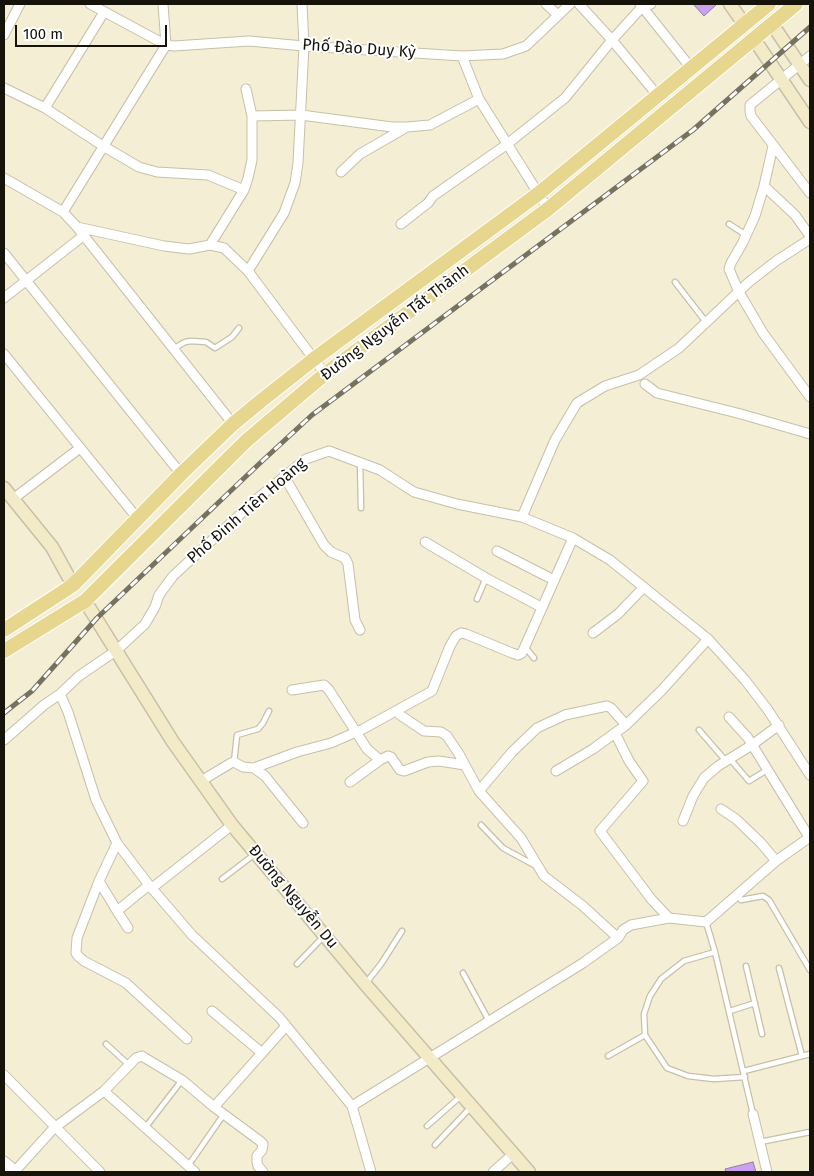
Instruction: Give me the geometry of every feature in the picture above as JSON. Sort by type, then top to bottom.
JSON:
[{"type":"main road","name":"Đường Nguyễn Tất Thành","points":[[4,651],[85,601],[246,441],[325,374],[548,209],[796,4]]},
{"type":"main road","name":"Đường Nguyễn Tất Thành","points":[[4,630],[73,584],[181,473],[233,424],[314,359],[538,194],[744,24],[762,6]]},
{"type":"main road","points":[[593,149],[604,162]]},
{"type":"main road","points":[[181,473],[197,490]]},
{"type":"street","points":[[4,35],[20,4]]},
{"type":"street","name":"Phố Đào Duy Kỳ","points":[[90,4],[166,45],[249,41],[462,56],[503,54],[526,46],[570,4]]},
{"type":"street","points":[[63,212],[166,45],[163,4]]},
{"type":"street","points":[[248,271],[284,213],[296,183],[304,46],[302,4]]},
{"type":"street","points":[[546,4],[558,15]]},
{"type":"street","points":[[579,4],[612,40],[658,96]]},
{"type":"street","points":[[730,4],[744,24]]},
{"type":"street","points":[[401,224],[428,203],[433,196],[506,144],[565,98],[612,40],[644,5],[691,68]]},
{"type":"street","points":[[45,108],[104,12]]},
{"type":"street","points":[[772,24],[810,80]]},
{"type":"street","points":[[754,39],[810,122]]},
{"type":"street","points":[[462,56],[479,99],[548,209]]},
{"type":"street","points":[[810,56],[750,105],[751,116],[810,193]]},
{"type":"street","points":[[4,88],[45,108],[139,167],[157,172],[208,175],[244,190]]},
{"type":"street","points":[[210,245],[244,190],[248,178],[252,160],[252,116],[246,90]]},
{"type":"street","points":[[252,116],[301,115],[392,127],[407,127],[430,125],[479,99]]},
{"type":"street","points":[[341,172],[360,154],[407,127]]},
{"type":"street","points":[[773,146],[755,216],[729,269],[738,292],[763,333],[810,397]]},
{"type":"street","points":[[4,178],[63,212],[77,227],[233,424]]},
{"type":"street","points":[[522,517],[555,440],[577,403],[605,386],[639,375],[679,348],[761,272],[810,237],[795,214],[764,186]]},
{"type":"street","points":[[77,227],[164,246],[189,249],[210,245],[224,248],[248,271],[325,374]]},
{"type":"street","points":[[4,298],[83,236]]},
{"type":"street","points":[[4,252],[181,473]]},
{"type":"street","points":[[4,354],[138,519]]},
{"type":"street","points":[[645,384],[657,393],[810,434]]},
{"type":"street","points":[[13,499],[80,448]]},
{"type":"street","name":"Phố Đinh Tiên Hoàng","points":[[4,740],[79,676],[117,650],[145,624],[155,607],[159,595],[173,576],[258,498],[306,459],[324,452],[333,452],[380,470],[414,492],[456,504],[522,517],[573,538],[610,560],[708,639],[745,680],[779,724],[810,774]]},
{"type":"street","points":[[284,476],[324,544],[332,552],[345,558],[348,564],[355,620],[360,630]]},
{"type":"street","points":[[4,488],[52,547],[73,584]]},
{"type":"street","points":[[254,768],[297,752],[331,743],[432,690],[450,646],[456,636],[461,633],[518,655],[522,653],[573,538]]},
{"type":"street","points":[[425,542],[486,578],[541,607]]},
{"type":"street","points":[[496,552],[554,580]]},
{"type":"street","points":[[593,633],[618,614],[644,587]]},
{"type":"street","name":"Đường Nguyễn Du","points":[[85,601],[173,742],[232,824],[365,984],[529,1172]]},
{"type":"street","points":[[556,771],[593,749],[626,725],[662,690],[708,639]]},
{"type":"street","points":[[292,690],[324,685],[367,749],[380,760]]},
{"type":"street","points":[[60,694],[68,712],[96,800],[117,843],[192,935],[286,1026],[352,1106],[371,1172]]},
{"type":"street","points":[[479,791],[512,752],[537,728],[565,715],[589,708],[607,706],[626,725]]},
{"type":"street","points":[[400,715],[424,731],[441,732],[447,736],[479,791],[521,838],[544,876],[618,938]]},
{"type":"street","points":[[352,1106],[583,963],[618,938],[623,930],[631,925],[669,918],[706,922],[776,861],[810,837],[752,745],[729,717]]},
{"type":"street","points":[[683,821],[693,796],[704,778],[718,766],[752,745],[779,724]]},
{"type":"street","points":[[615,733],[629,761],[643,781],[600,831],[652,900],[669,918]]},
{"type":"street","points":[[350,782],[388,756],[391,757],[397,767],[404,771],[428,762],[439,761],[465,765]]},
{"type":"street","points":[[201,781],[234,762],[254,768],[265,776],[303,823]]},
{"type":"street","points":[[721,809],[736,819],[761,843],[776,861]]},
{"type":"street","points":[[117,911],[232,824]]},
{"type":"street","points":[[117,843],[99,881],[77,938],[78,956],[126,983],[187,1039]]},
{"type":"street","points":[[99,881],[128,928]]},
{"type":"street","points":[[212,1011],[262,1053]]},
{"type":"street","points":[[214,1107],[286,1026]]},
{"type":"street","points":[[4,1171],[16,1171],[54,1128],[104,1091],[136,1058],[142,1056],[182,1080],[263,1144],[262,1150],[257,1156],[257,1162],[263,1172]]},
{"type":"street","points":[[4,1075],[54,1128],[100,1172]]},
{"type":"street","points":[[104,1091],[192,1169]]},
{"type":"street","points":[[753,1114],[767,1172]]},
{"type":"street","points":[[492,1172],[513,1154]]},
{"type":"street","points":[[4,1161],[16,1171]]},
{"type":"lane","points":[[729,224],[746,235]]},
{"type":"lane","points":[[675,282],[706,322]]},
{"type":"lane","points":[[173,348],[191,341],[206,342],[214,348],[232,337],[239,328]]},
{"type":"lane","points":[[360,462],[361,508]]},
{"type":"lane","points":[[476,599],[486,578]]},
{"type":"lane","points":[[525,647],[534,658]]},
{"type":"lane","points":[[234,762],[237,735],[258,729],[269,711]]},
{"type":"lane","points":[[699,730],[749,780],[767,770]]},
{"type":"lane","points":[[481,825],[503,848],[540,868]]},
{"type":"lane","points":[[222,879],[256,853]]},
{"type":"lane","points":[[737,895],[741,900],[763,896],[769,900],[810,970]]},
{"type":"lane","points":[[706,922],[730,1011],[753,1114]]},
{"type":"lane","points":[[365,984],[381,964],[402,931]]},
{"type":"lane","points":[[297,964],[325,935]]},
{"type":"lane","points":[[715,952],[684,961],[661,979],[650,996],[644,1014],[645,1035],[667,1068],[688,1076],[745,1078]]},
{"type":"lane","points":[[746,966],[762,1034]]},
{"type":"lane","points":[[779,968],[802,1056]]},
{"type":"lane","points":[[463,974],[490,1021]]},
{"type":"lane","points":[[730,1011],[755,1003]]},
{"type":"lane","points":[[608,1056],[645,1035]]},
{"type":"lane","points":[[106,1044],[129,1065]]},
{"type":"lane","points":[[744,1071],[810,1054]]},
{"type":"lane","points":[[145,1128],[182,1080]]},
{"type":"lane","points":[[427,1126],[462,1095]]},
{"type":"lane","points":[[435,1145],[472,1106]]},
{"type":"lane","points":[[192,1169],[224,1114]]},
{"type":"lane","points":[[760,1142],[810,1132]]},
{"type":"building","points":[[693,4],[717,4],[704,16]]},
{"type":"building","points":[[753,1162],[756,1172],[726,1172],[725,1169]]},
{"type":"railway","points":[[4,713],[32,691],[97,618],[312,415],[693,130],[810,27]]}]
